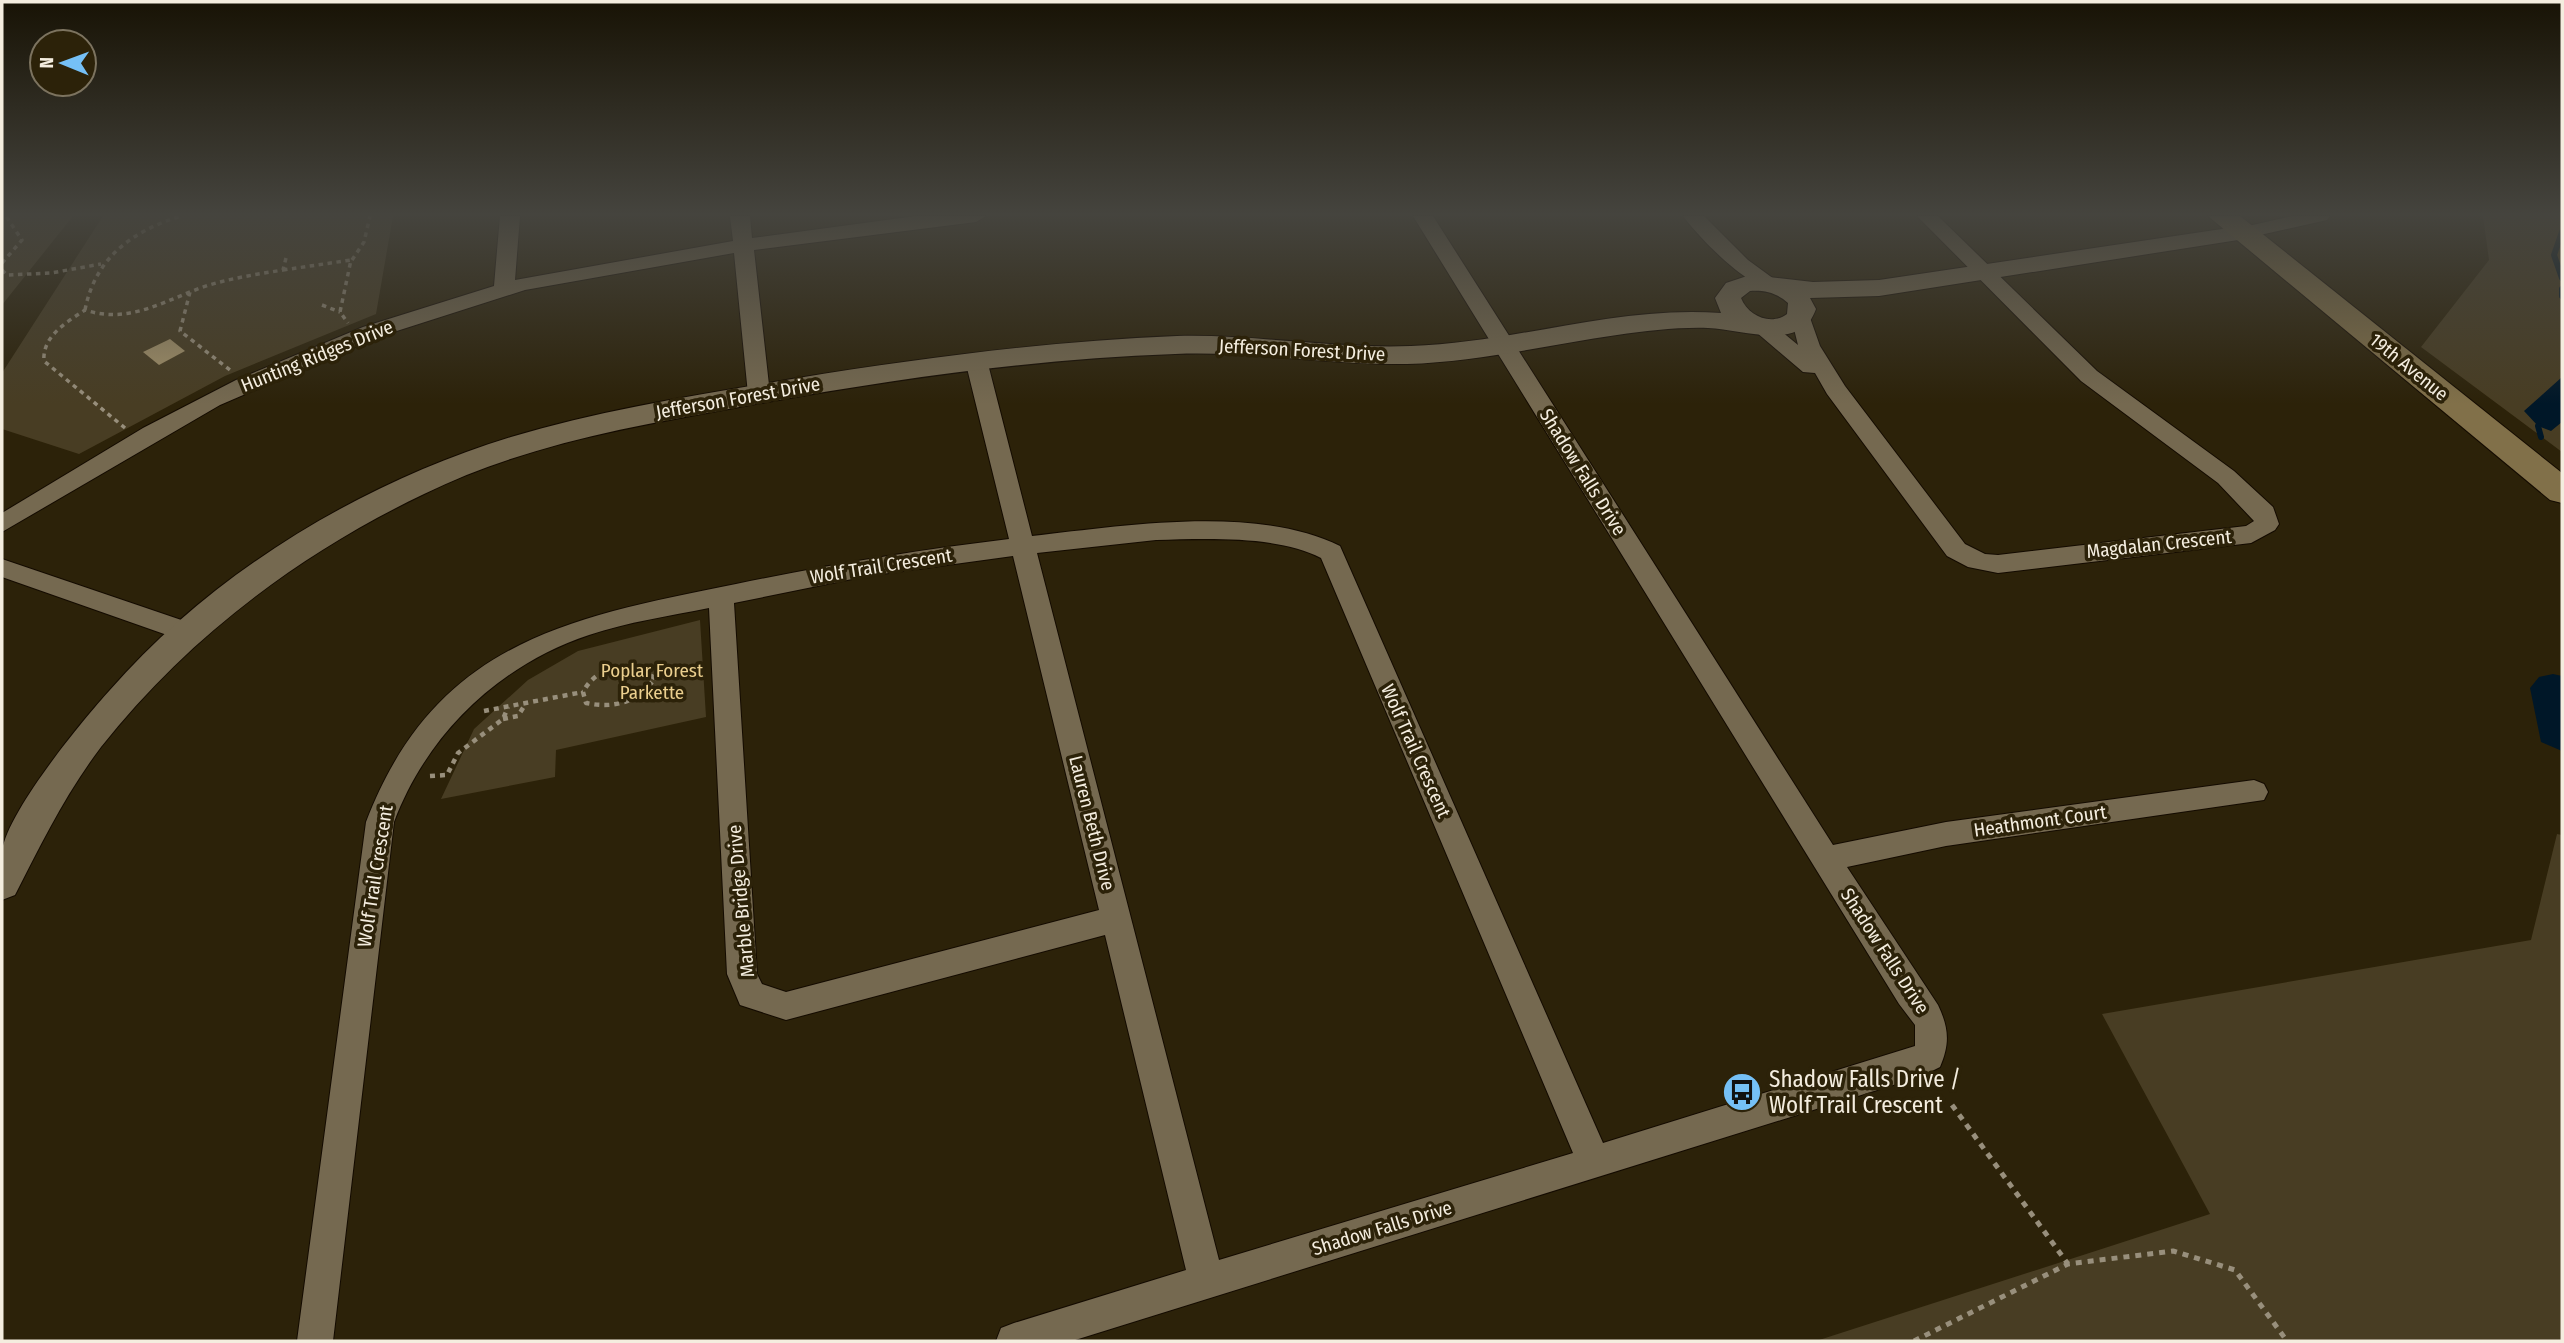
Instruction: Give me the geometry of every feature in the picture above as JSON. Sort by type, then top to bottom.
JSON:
[{"type":"main road","name":"19th Avenue","points":[[2300,279],[2562,491]]},
{"type":"street","points":[[504,289],[505,279]]},
{"type":"street","name":"Hunting Ridges Drive","points":[[2,524],[136,440],[243,385],[371,332],[504,289],[560,279]]},
{"type":"street","points":[[747,279],[759,394]]},
{"type":"street","name":"Shadow Falls Drive","points":[[1014,1341],[1911,1065],[1929,1056],[1934,1038],[1928,1014],[1910,994],[1462,279]]},
{"type":"street","points":[[1729,279],[1731,292],[1728,301],[1732,312],[1756,325]]},
{"type":"street","points":[[1764,279],[1799,299],[1802,315],[1824,302],[1870,293],[1879,288]]},
{"type":"street","points":[[1774,285],[1813,290],[1879,288],[1940,279]]},
{"type":"street","name":"Magdalan Crescent","points":[[1756,325],[1794,350],[1835,389],[1956,550],[1974,561],[1998,566],[2014,561],[2251,534],[2267,524],[2265,513],[2226,477],[2089,376],[1991,279]]},
{"type":"street","name":"Jefferson Forest Drive","points":[[1656,321],[1666,315],[1701,308],[1744,284],[1774,285]]},
{"type":"street","name":"Jefferson Forest Drive","points":[[2,884],[16,851],[65,768],[122,697],[187,632],[255,579],[318,537],[396,495],[465,464],[576,429],[862,376],[1181,344],[1395,355],[1505,348],[1656,321],[1709,319],[1788,326],[1802,315]]},
{"type":"street","name":"Magdalan Crescent","points":[[1802,315],[1805,341],[1828,372],[1835,389]]},
{"type":"street","name":"Lauren Beth Drive","points":[[977,364],[1207,1282]]},
{"type":"street","name":"Wolf Trail Crescent","points":[[315,1341],[376,850],[383,810],[396,781],[418,745],[439,721],[500,669],[556,638],[620,616],[869,566],[1156,531],[1200,530],[1308,540],[1331,552],[1594,1162]]},
{"type":"street","points":[[2,568],[187,632]]},
{"type":"street","name":"Marble Bridge Drive","points":[[721,596],[742,974],[751,995],[786,1006],[1116,919]]},
{"type":"street","name":"Heathmont Court","points":[[1827,859],[1946,834],[2255,792]]},
{"type":"path","points":[[96,279],[85,310],[57,329],[48,340],[43,351],[44,361],[126,429]]},
{"type":"path","points":[[85,310],[99,317],[135,314],[190,292],[236,279]]},
{"type":"path","points":[[340,312],[347,279]]},
{"type":"path","points":[[190,292],[180,331],[234,374]]},
{"type":"path","points":[[322,305],[340,312],[349,325]]},
{"type":"path","points":[[623,665],[642,668],[654,678],[649,688],[628,703],[601,708],[586,704],[583,692],[586,682],[600,673],[623,665]]},
{"type":"path","points":[[654,678],[695,670]]},
{"type":"path","points":[[483,711],[583,692]]},
{"type":"path","points":[[503,719],[516,718],[522,713],[526,703]]},
{"type":"path","points":[[430,776],[447,775],[458,753],[503,719],[509,706]]},
{"type":"path","points":[[1952,1105],[2068,1264]]},
{"type":"path","points":[[1914,1341],[2068,1264],[2173,1251],[2235,1270],[2287,1341]]},
{"type":"green space","points":[[2,279],[23,279],[2,305]]},
{"type":"green space","points":[[63,279],[382,279],[376,314],[225,376],[79,454],[2,429],[2,373]]},
{"type":"green space","points":[[2474,279],[2562,279],[2562,452],[2421,347]]},
{"type":"green space","name":"Poplar Forest Parkette","points":[[700,620],[706,717],[556,750],[555,777],[441,799],[474,729],[528,680],[578,651]]},
{"type":"green space","points":[[2557,834],[2562,835],[2562,1341],[1816,1341],[2210,1214],[2102,1014],[2531,940]]},
{"type":"water","points":[[2562,377],[2562,422],[2551,431],[2538,426],[2524,411]]},
{"type":"water","points":[[2553,674],[2562,676],[2562,751],[2541,742],[2530,688],[2539,677]]},
{"type":"building","points":[[170,339],[185,351],[159,365],[143,352]]},
{"type":"waterway","points":[[2562,289],[2562,296]]},
{"type":"waterway","points":[[2538,426],[2541,437]]},
{"type":"place","name":"Shadow Falls Drive / Wolf Trail Crescent","points":[[1742,1092]]}]
